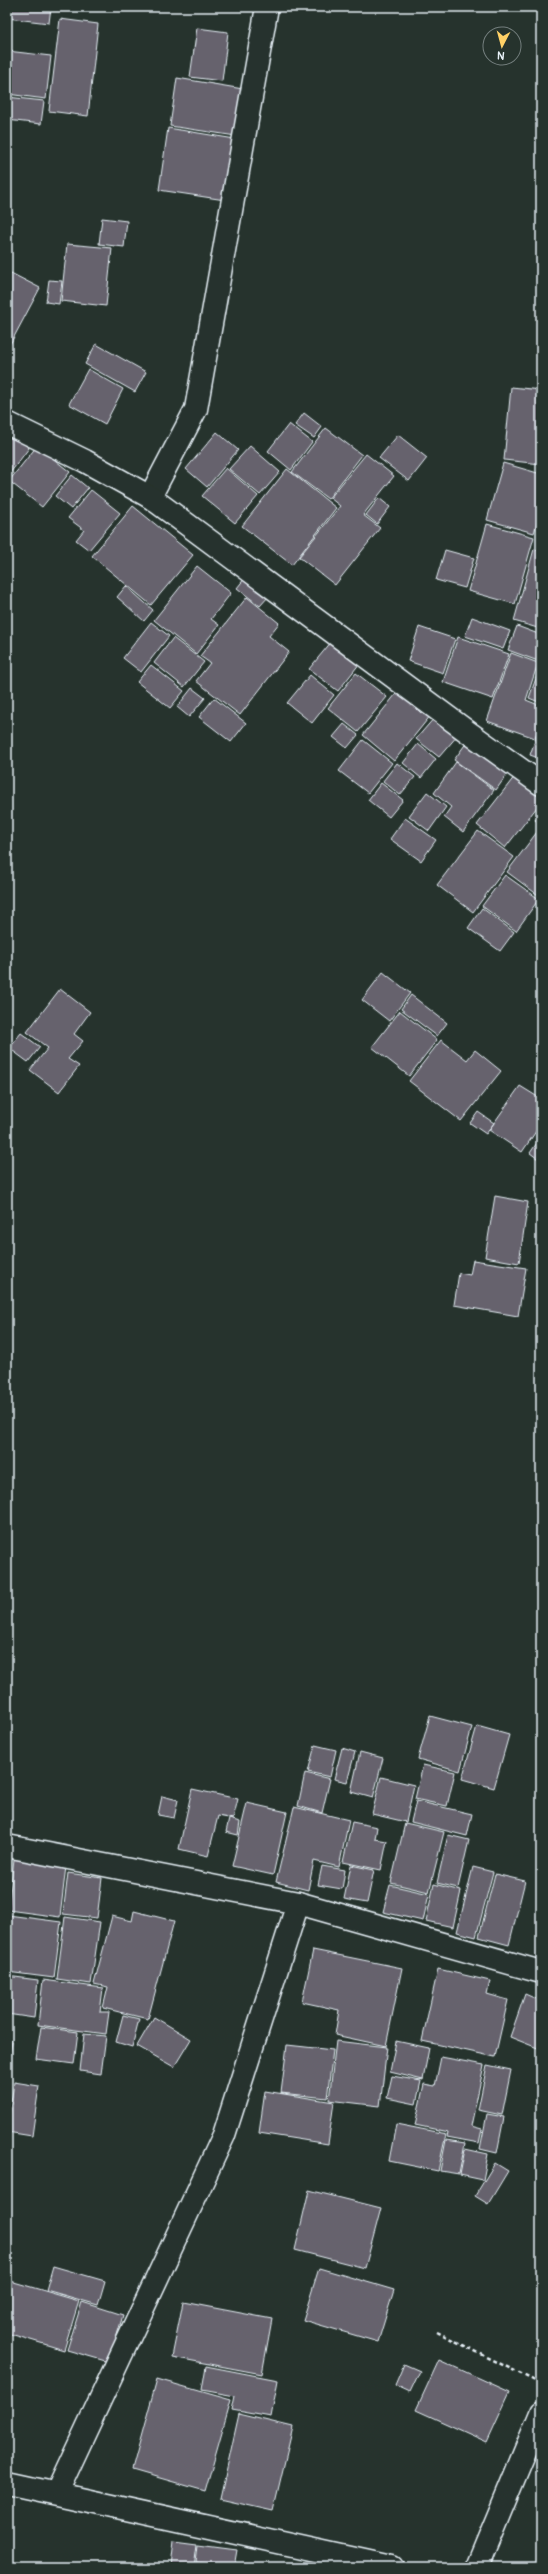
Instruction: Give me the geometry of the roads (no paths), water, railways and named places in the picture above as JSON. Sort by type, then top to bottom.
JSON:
[{"type":"street","points":[[150,497],[196,409],[267,7]]},
{"type":"street","points":[[7,423],[85,461],[150,497],[468,732],[541,784]]},
{"type":"street","points":[[7,1846],[298,1903],[541,1972]]},
{"type":"street","points":[[57,2492],[224,2135],[298,1903]]},
{"type":"street","points":[[477,2567],[541,2413]]},
{"type":"street","points":[[7,2483],[57,2492],[392,2567]]}]
